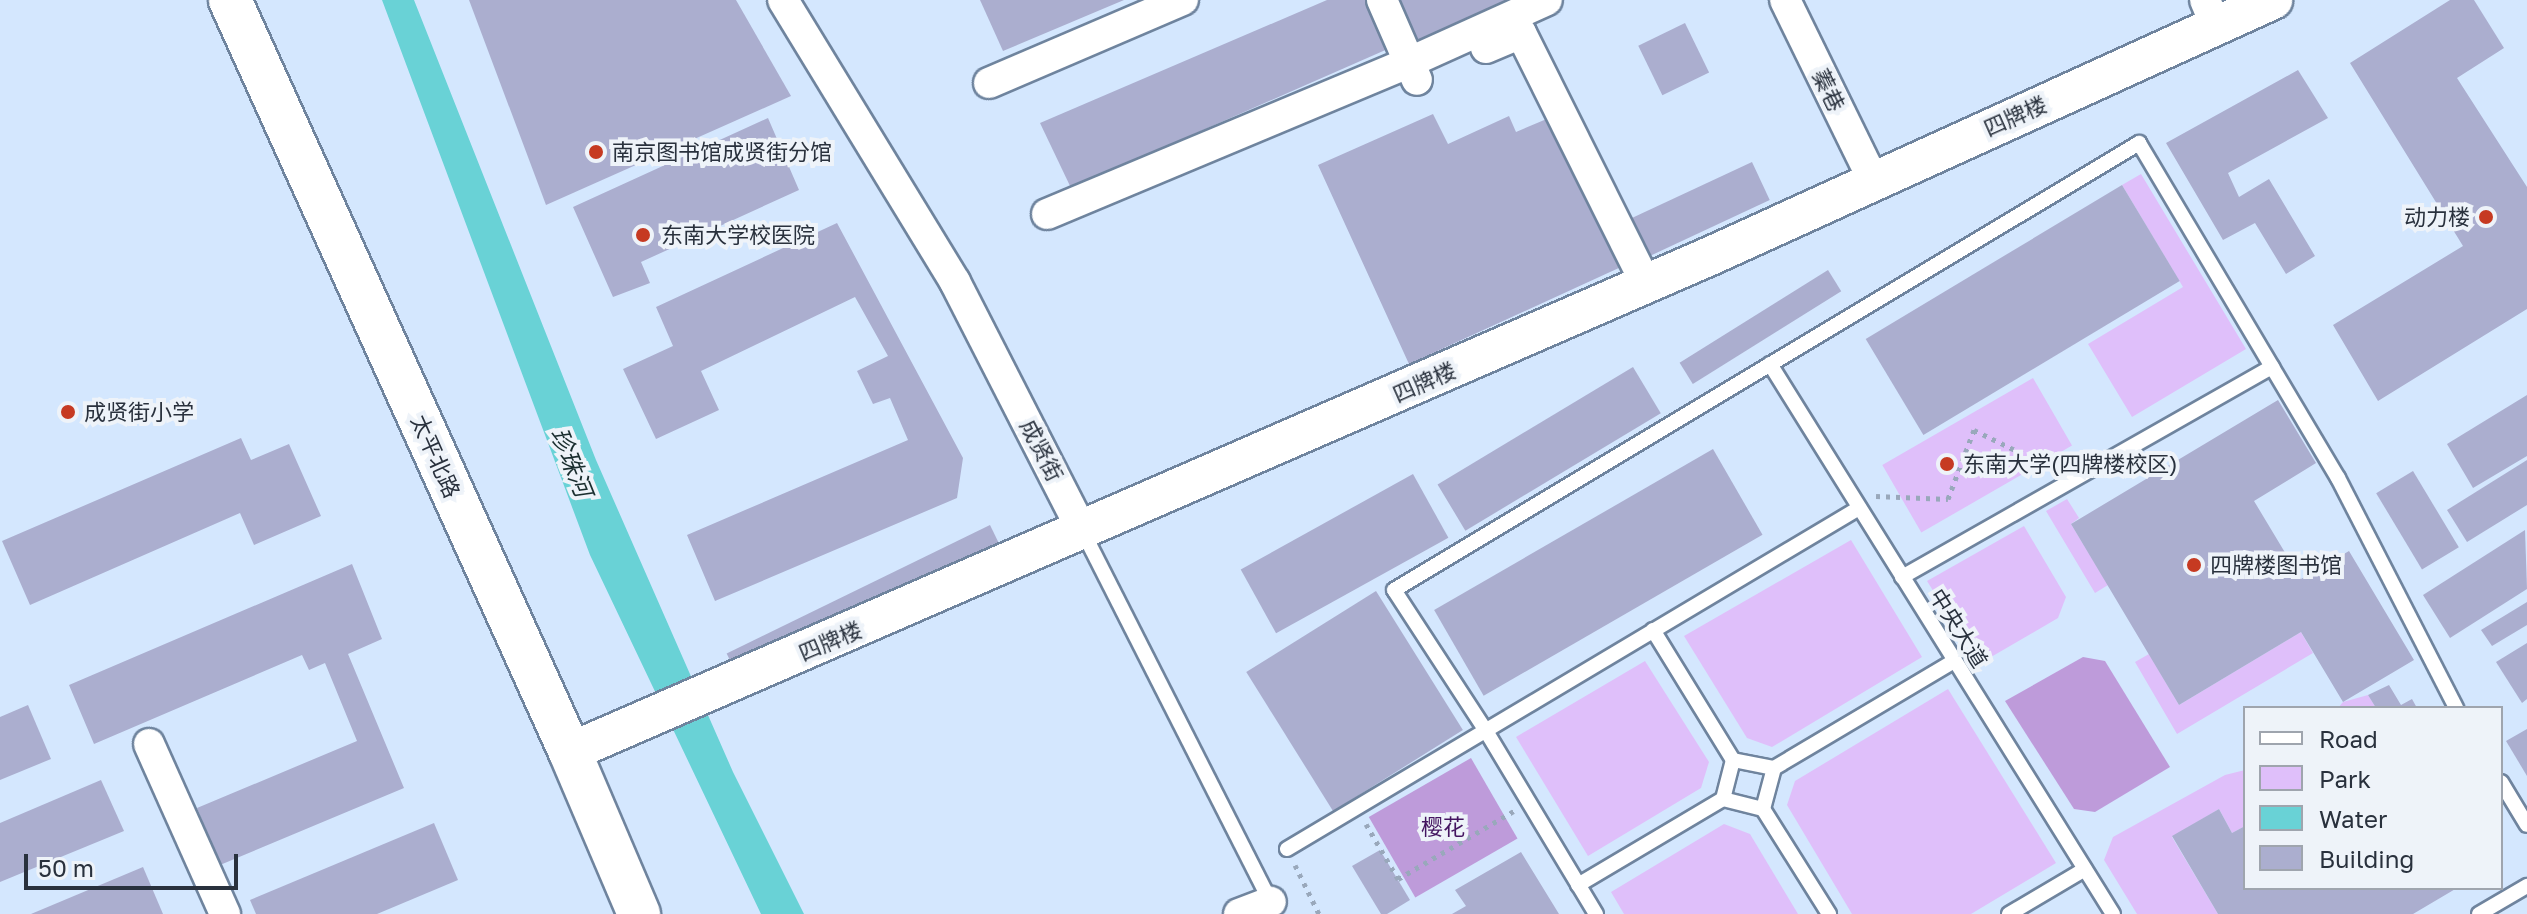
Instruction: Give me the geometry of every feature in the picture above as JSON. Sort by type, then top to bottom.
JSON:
[{"type":"main road","name":"太平北路","points":[[230,0],[570,752],[639,914]]},
{"type":"street","name":"成贤街","points":[[783,0],[955,282],[1083,532]]},
{"type":"street","points":[[989,83],[1183,0]]},
{"type":"street","points":[[1382,0],[1417,80],[1521,33],[1646,284]]},
{"type":"street","points":[[1047,214],[1410,62],[1547,0]]},
{"type":"street","name":"蓁巷","points":[[1785,0],[1873,180]]},
{"type":"street","name":"四牌楼","points":[[570,752],[1083,532],[1646,284],[1873,180],[2210,13],[2273,0]]},
{"type":"street","points":[[149,744],[225,914]]},
{"type":"street","points":[[1239,914],[1274,908]]},
{"type":"lane","points":[[1596,914],[1484,728],[1394,590],[2139,143],[2338,478],[2455,706]]},
{"type":"lane","name":"中央大道","points":[[1770,364],[2113,914]]},
{"type":"lane","points":[[1902,577],[2272,367]]},
{"type":"lane","points":[[1287,849],[1484,728],[1653,630],[1854,501]]},
{"type":"lane","name":"成贤街","points":[[1083,532],[1274,908]]},
{"type":"lane","points":[[1653,630],[1733,760],[1723,799]]},
{"type":"lane","points":[[1733,760],[1774,768],[1954,661]]},
{"type":"lane","points":[[1763,809],[1774,768]]},
{"type":"lane","points":[[2503,785],[2527,825]]},
{"type":"lane","points":[[1578,885],[1723,799],[1763,809],[1829,914]]},
{"type":"lane","points":[[2009,914],[2085,869]]},
{"type":"lane","points":[[2479,914],[2527,886]]},
{"type":"path","points":[[1854,501],[1948,499],[1974,430],[2075,479]]},
{"type":"path","points":[[1357,808],[1398,879],[1529,803]]},
{"type":"path","points":[[1287,849],[1319,914]]},
{"type":"green space","points":[[2141,174],[2246,349],[2132,417],[2088,344],[2183,287],[2122,185]]},
{"type":"green space","points":[[2033,378],[2072,446],[1921,533],[1882,465]]},
{"type":"green space","points":[[2067,499],[2079,518],[2071,524],[2108,585],[2095,593],[2046,511]]},
{"type":"green space","points":[[2024,526],[2066,597],[2058,618],[1979,664],[1927,581]]},
{"type":"green space","points":[[1851,540],[1922,657],[1772,747],[1747,738],[1684,636]]},
{"type":"green space","points":[[2301,632],[2313,653],[2177,734],[2135,662],[2149,654],[2179,705]]},
{"type":"green space","points":[[2083,657],[2105,661],[2170,767],[2095,812],[2074,809],[2005,701]]},
{"type":"green space","points":[[1645,661],[1709,762],[1701,788],[1588,856],[1516,737]]},
{"type":"green space","points":[[1948,689],[2056,863],[1971,914],[1852,914],[1787,805],[1795,781]]},
{"type":"green space","points":[[2368,695],[2375,706],[2340,706],[2343,702]]},
{"type":"green space","name":"樱花","points":[[1471,758],[1518,839],[1415,898],[1369,817]]},
{"type":"green space","points":[[2243,770],[2243,827],[2232,833],[2219,809],[2172,837],[2218,914],[2137,914],[2104,860],[2113,837],[2225,775]]},
{"type":"green space","points":[[1724,824],[1750,834],[1798,914],[1624,914],[1611,892]]},
{"type":"water","name":"珍珠河","points":[[382,0],[414,0],[596,460],[733,772],[804,914],[761,914],[590,555]]},
{"type":"building","name":"南京图书馆成贤街分馆","points":[[469,0],[736,0],[791,96],[546,205]]},
{"type":"building","points":[[980,0],[1124,0],[1003,51]]},
{"type":"building","points":[[1327,0],[1368,0],[1390,48],[1071,188],[1040,123]]},
{"type":"building","points":[[1395,0],[1527,0],[1419,51]]},
{"type":"building","name":"动力楼","points":[[2450,0],[2474,0],[2504,48],[2457,78],[2527,187],[2527,309],[2378,401],[2333,325],[2463,246],[2350,63]]},
{"type":"building","points":[[1685,23],[1709,72],[1662,95],[1638,46]]},
{"type":"building","points":[[2298,70],[2328,118],[2228,173],[2239,197],[2269,179],[2315,256],[2286,274],[2255,223],[2223,240],[2166,143]]},
{"type":"building","points":[[1433,114],[1448,144],[1509,116],[1516,132],[1549,118],[1621,267],[1409,364],[1318,165]]},
{"type":"building","name":"东南大学校医院","points":[[768,118],[799,190],[641,262],[650,283],[613,297],[573,207]]},
{"type":"building","points":[[1752,162],[1770,200],[1644,259],[1626,221]]},
{"type":"building","points":[[2122,185],[2180,281],[1923,435],[1866,339]]},
{"type":"building","points":[[837,223],[963,458],[957,498],[715,601],[687,535],[908,440],[890,398],[873,404],[857,371],[888,356],[855,297],[701,371],[719,410],[656,439],[623,369],[673,346],[656,307]]},
{"type":"building","points":[[1828,270],[1841,291],[1693,384],[1680,363]]},
{"type":"building","points":[[1633,367],[1661,413],[1465,531],[1438,484]]},
{"type":"building","points":[[2527,395],[2527,456],[2473,488],[2447,444]]},
{"type":"building","name":"四牌楼图书馆","points":[[2278,400],[2316,463],[2254,501],[2301,579],[2349,551],[2414,660],[2343,702],[2301,632],[2179,705],[2071,524]]},
{"type":"building","points":[[241,438],[251,460],[289,444],[321,516],[254,545],[240,513],[30,605],[2,541]]},
{"type":"building","points":[[1713,449],[1762,535],[1484,696],[1434,610]]},
{"type":"building","points":[[2527,460],[2527,505],[2467,542],[2447,510]]},
{"type":"building","points":[[2413,471],[2459,547],[2422,569],[2376,493]]},
{"type":"building","points":[[1413,474],[1448,538],[1276,633],[1241,570]]},
{"type":"building","points":[[990,525],[1003,552],[740,680],[727,653]]},
{"type":"building","points":[[2525,530],[2527,589],[2450,638],[2423,595]]},
{"type":"building","points":[[352,564],[382,639],[348,654],[404,788],[220,865],[197,808],[357,741],[325,663],[309,670],[302,655],[94,744],[69,685]]},
{"type":"building","points":[[1376,591],[1463,730],[1333,811],[1246,672]]},
{"type":"building","points":[[2527,602],[2527,625],[2492,646],[2481,630]]},
{"type":"building","points":[[2527,643],[2527,699],[2522,703],[2496,662]]},
{"type":"building","points":[[2389,685],[2401,705],[2412,699],[2416,706],[2375,706],[2368,695]]},
{"type":"building","points":[[28,705],[51,759],[0,780],[0,717]]},
{"type":"building","points":[[2527,729],[2527,776],[2506,741]]},
{"type":"building","points":[[101,780],[124,831],[0,882],[0,823]]},
{"type":"building","points":[[2219,809],[2232,833],[2243,827],[2243,890],[2454,890],[2413,914],[2218,914],[2172,836]]},
{"type":"building","points":[[434,823],[458,880],[377,914],[256,914],[250,900]]},
{"type":"building","points":[[1380,850],[1410,900],[1387,914],[1381,914],[1352,866]]},
{"type":"building","points":[[1521,852],[1559,914],[1452,914],[1466,906],[1455,890]]},
{"type":"building","points":[[143,867],[163,914],[31,914]]},
{"type":"place","name":"南京图书馆成贤街分馆","points":[[596,152]]},
{"type":"place","name":"动力楼","points":[[2486,217]]},
{"type":"place","name":"东南大学校医院","points":[[643,235]]},
{"type":"place","name":"成贤街小学","points":[[68,412]]},
{"type":"place","name":"东南大学(四牌楼校区)","points":[[1947,464]]},
{"type":"place","name":"四牌楼图书馆","points":[[2194,565]]}]
